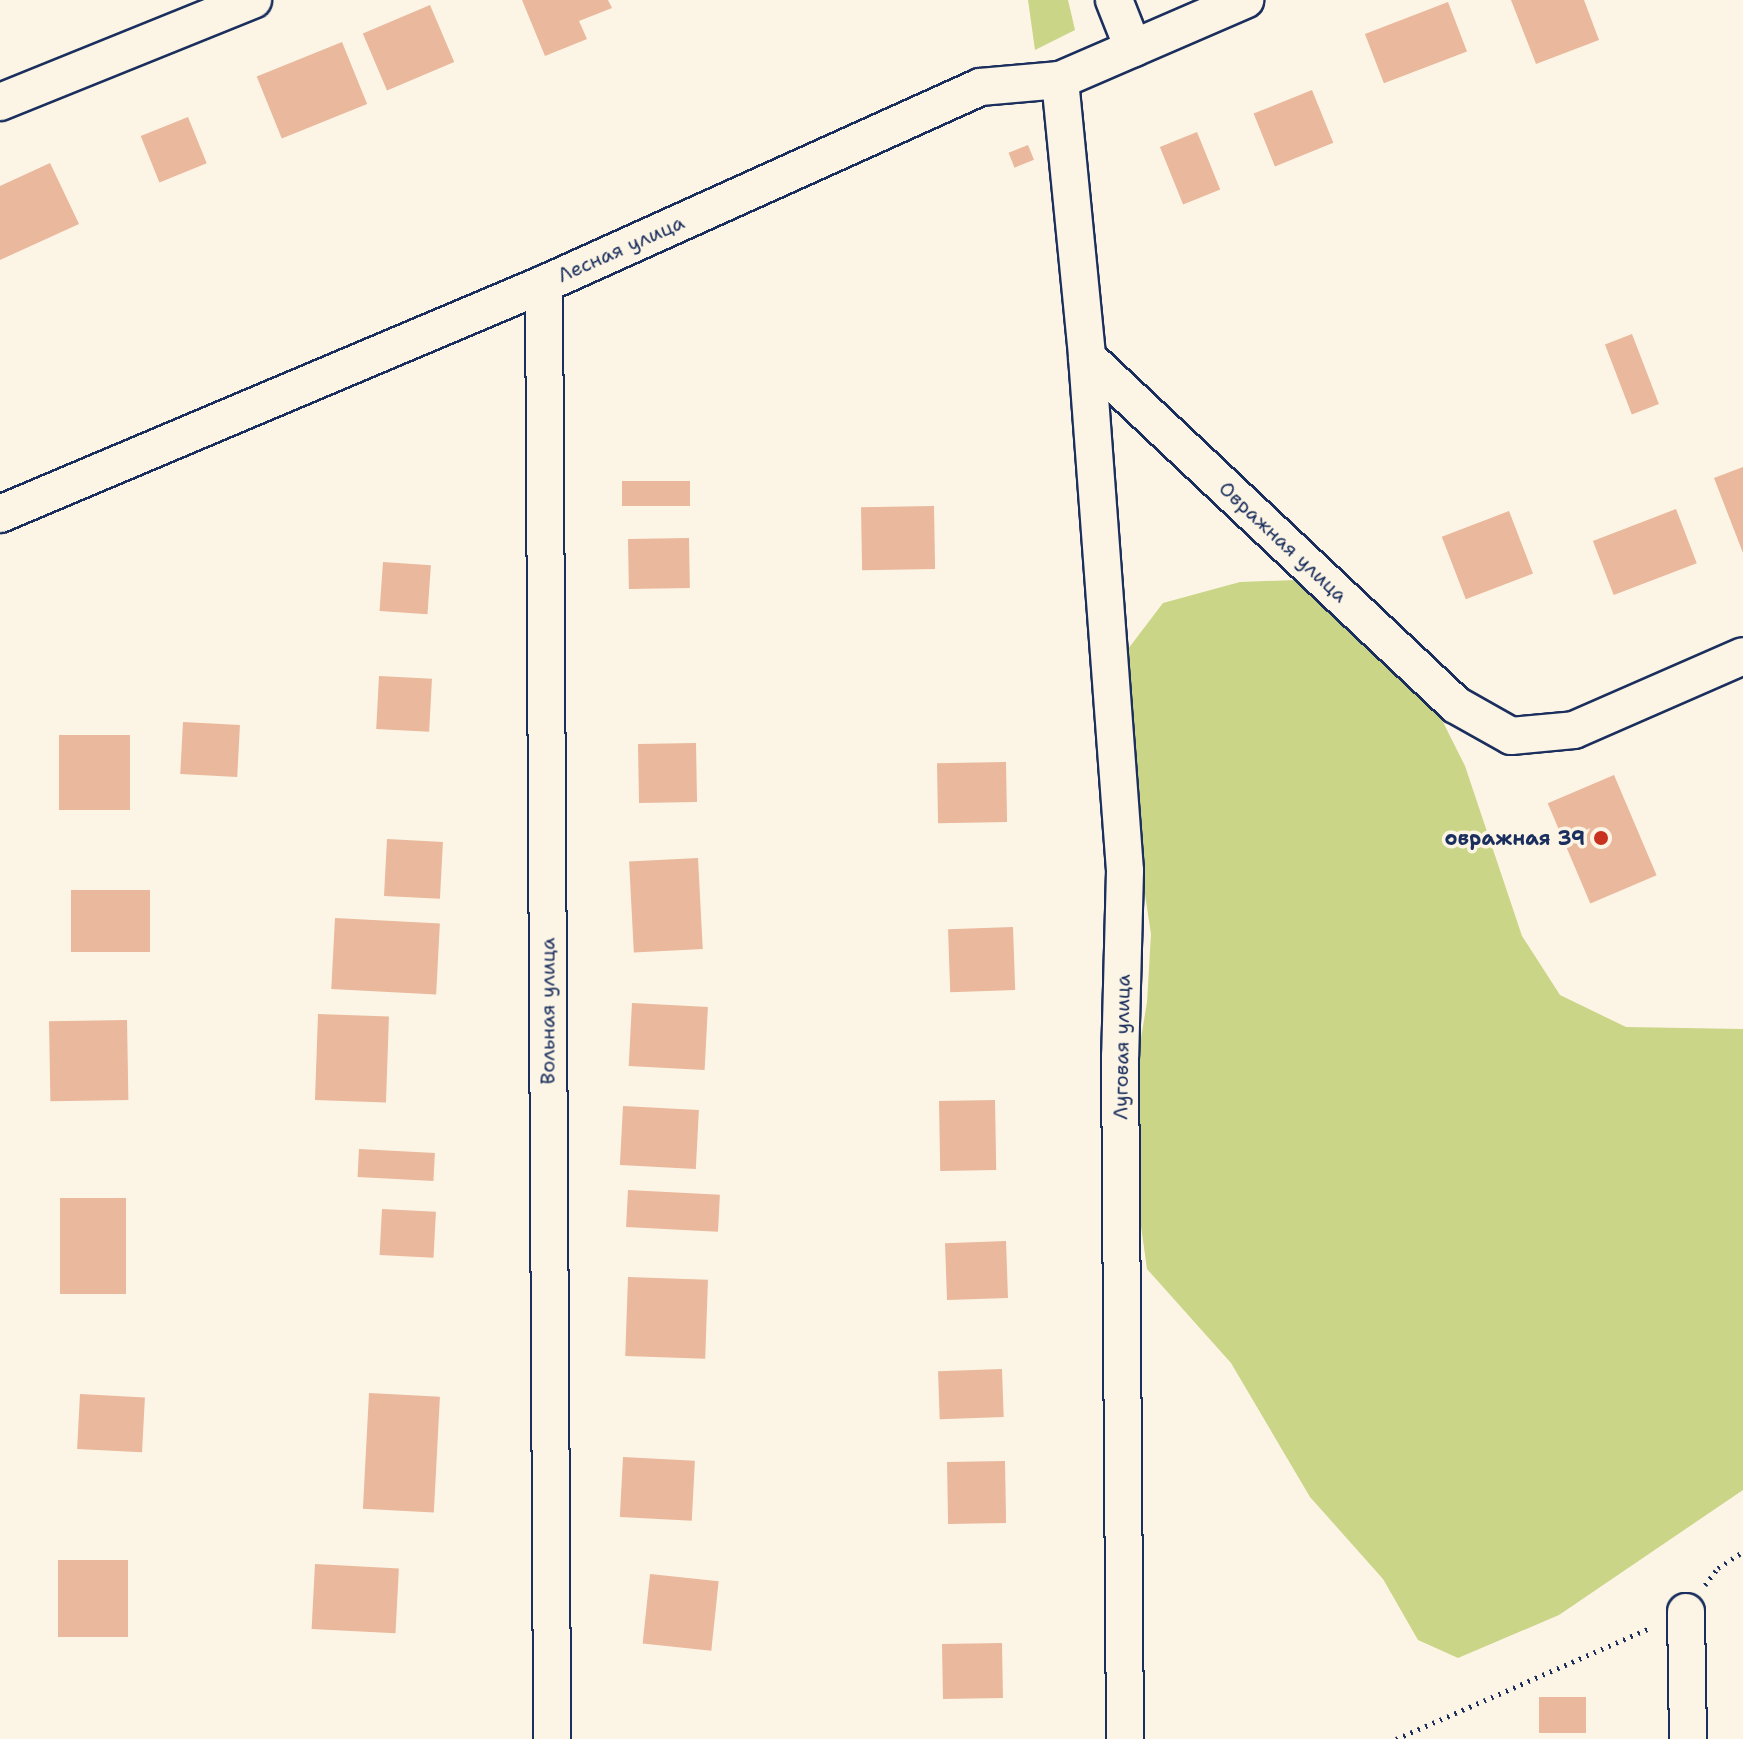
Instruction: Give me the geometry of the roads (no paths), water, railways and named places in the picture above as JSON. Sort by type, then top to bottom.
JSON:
[{"type":"street","points":[[0,102],[253,0]]},
{"type":"street","points":[[1114,0],[1133,48]]},
{"type":"street","name":"Лесная улица","points":[[0,514],[544,284],[980,87],[1060,80],[1245,0]]},
{"type":"street","points":[[1060,80],[1087,357]]},
{"type":"street","name":"Вольная улица","points":[[544,284],[552,1739]]},
{"type":"street","name":"Овражная улица","points":[[1087,357],[1456,705],[1511,736],[1574,730],[1743,656]]},
{"type":"street","name":"Луговая улица","points":[[1087,357],[1125,871],[1120,1056],[1125,1739]]},
{"type":"street","points":[[1686,1612],[1688,1739]]},
{"type":"place","name":"овражная 39","points":[[1601,838]]}]
